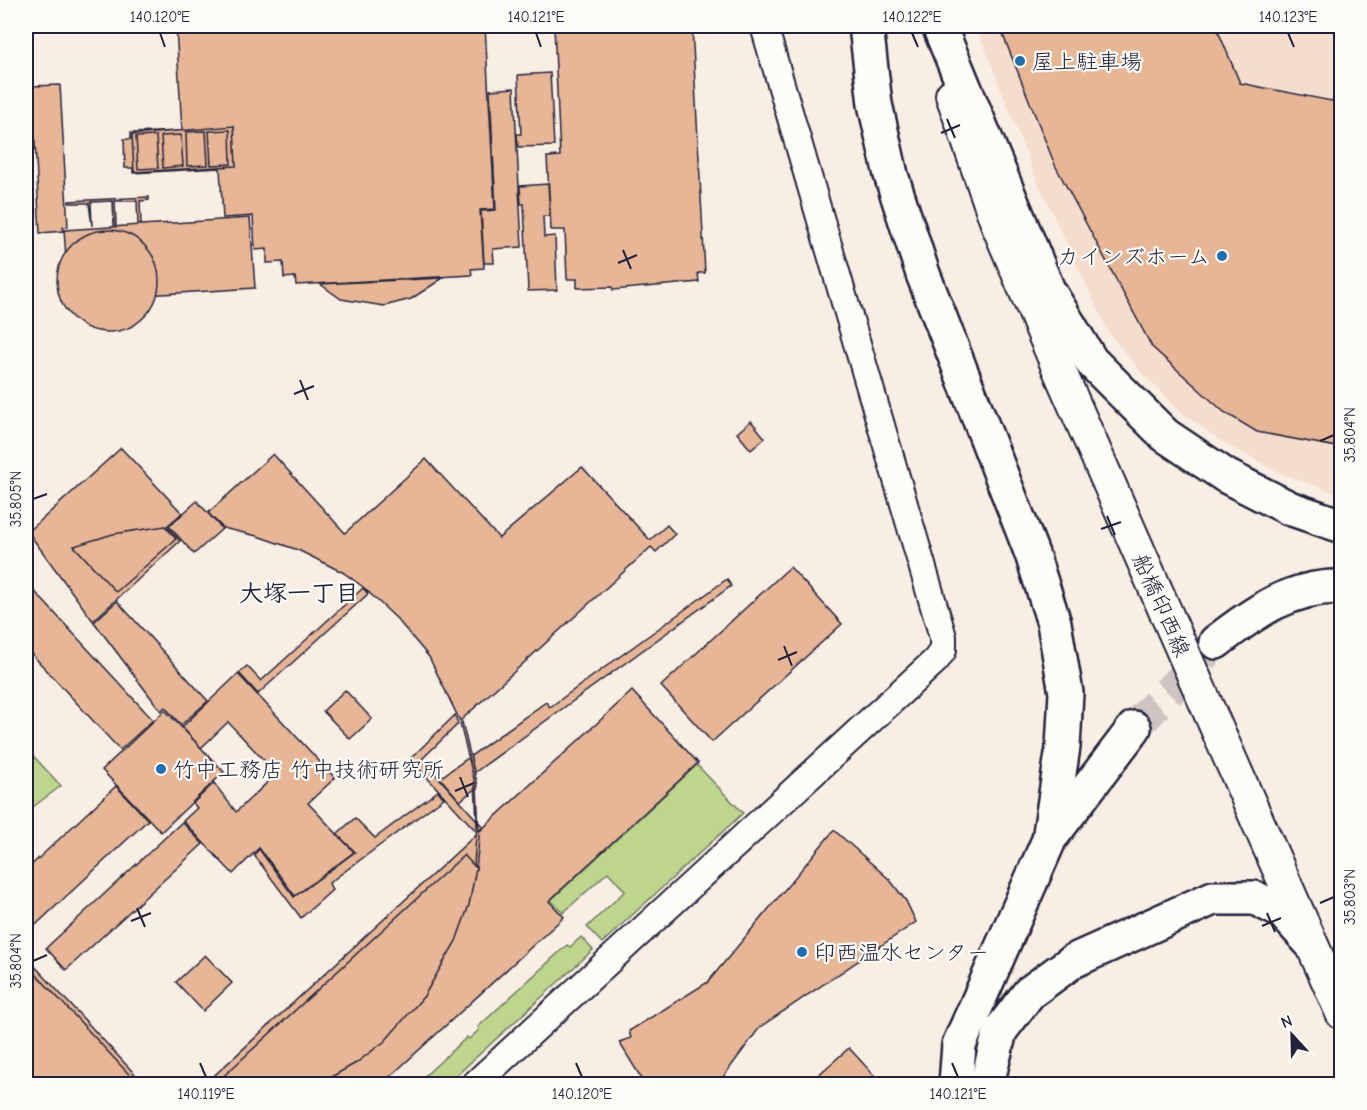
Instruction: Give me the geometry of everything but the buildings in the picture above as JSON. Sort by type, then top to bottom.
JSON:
[{"type":"highway","points":[[866,26],[875,104],[891,175],[923,274],[1032,554],[1054,623],[1066,693],[1063,747],[1049,840]]},
{"type":"highway","points":[[939,26],[1048,290],[1091,361],[1165,435],[1226,476],[1289,508],[1341,526]]},
{"type":"highway","points":[[1216,642],[1250,616],[1280,599],[1324,586],[1341,587]]},
{"type":"highway","points":[[956,1084],[959,1045],[1049,840],[1134,728]]},
{"type":"highway","points":[[987,1084],[1000,1031],[1029,993],[1073,961],[1213,898],[1255,898],[1283,912],[1309,941]]},
{"type":"main road","name":"船橋印西線","points":[[930,26],[998,226],[1341,1013]]},
{"type":"street","points":[[475,1084],[936,660],[943,650],[943,637],[764,26]]},
{"type":"shaded area","name":"カインズホーム","points":[[976,26],[1341,26],[1341,495],[1280,473],[1224,443],[1181,412],[1142,373],[1109,333],[1037,181]]},
{"type":"green space","points":[[26,748],[61,786],[26,812],[26,780],[30,776],[26,771]]},
{"type":"green space","points":[[697,765],[743,813],[602,943],[587,927],[625,891],[608,872],[563,913],[551,900]]},
{"type":"green space","points":[[581,937],[593,950],[447,1084],[416,1084],[467,1037],[469,1039],[479,1030],[478,1027],[567,945],[570,947]]},
{"type":"tunnel","points":[[1134,728],[1216,642]]},
{"type":"place","name":"屋上駐車場","points":[[1020,61]]},
{"type":"place","name":"カインズホーム","points":[[1222,256]]},
{"type":"place","name":"竹中工務店 竹中技術研究所","points":[[161,769]]},
{"type":"place","name":"印西温水センター","points":[[802,952]]},
{"type":"district","name":"大塚一丁目","points":[[299,593]]}]
